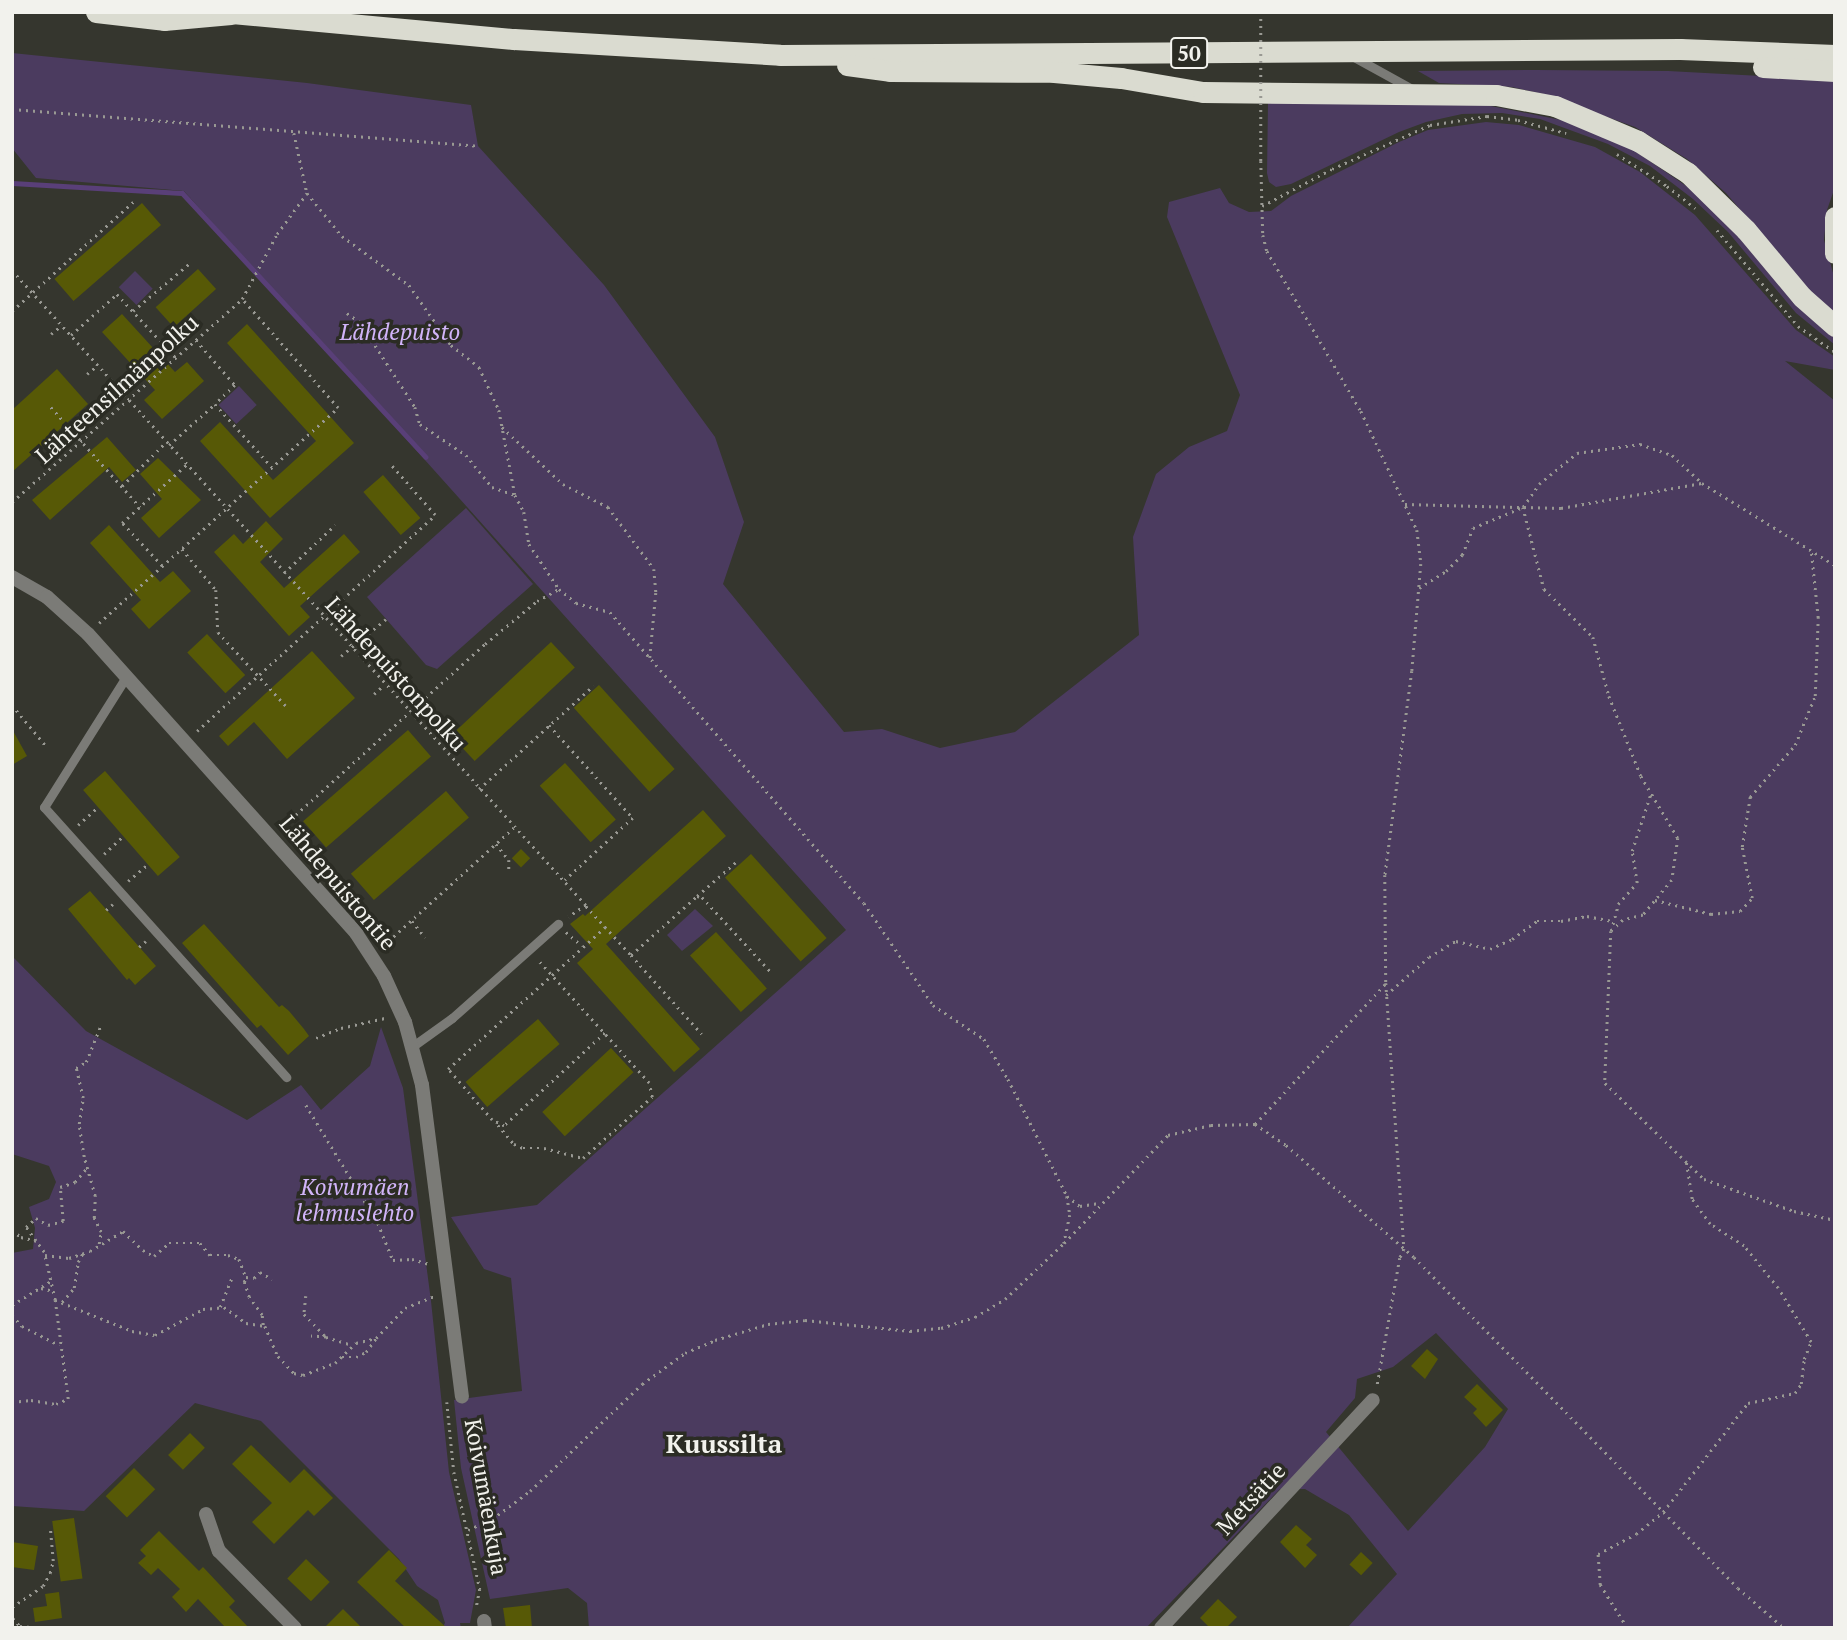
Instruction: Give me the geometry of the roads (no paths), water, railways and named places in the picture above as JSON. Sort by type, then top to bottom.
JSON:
[{"type":"highway","points":[[96,12],[164,20],[226,13]]},
{"type":"highway","name":"50","points":[[226,13],[501,38],[779,55],[1680,49],[1835,55]]},
{"type":"highway","points":[[1598,51],[1682,63],[1835,71]]},
{"type":"highway","points":[[779,55],[890,71],[1054,72],[1121,78],[1203,92],[1420,94],[1525,99],[1586,116],[1639,141],[1708,191],[1802,297],[1835,326]]},
{"type":"highway","points":[[1835,217],[1835,253]]},
{"type":"street","name":"Lähdepuistontie","points":[[12,577],[47,597],[88,634],[271,837],[372,955],[395,997],[413,1046],[422,1085],[462,1396]]},
{"type":"street","name":"Metsätie","points":[[1161,1628],[1373,1400]]},
{"type":"street","points":[[206,1514],[219,1551],[295,1628]]},
{"type":"lane","points":[[1346,52],[1420,94]]},
{"type":"lane","points":[[127,677],[44,807],[286,1077]]},
{"type":"lane","points":[[413,1046],[452,1018],[558,924]]},
{"type":"waterway","points":[[12,183],[182,193],[426,457]]},
{"type":"district","name":"Kuussilta","points":[[724,1444]]},
{"type":"park label","name":"Lähdepuisto","points":[[400,332]]},
{"type":"park label","name":"Koivumäen lehmuslehto","points":[[355,1200]]}]
